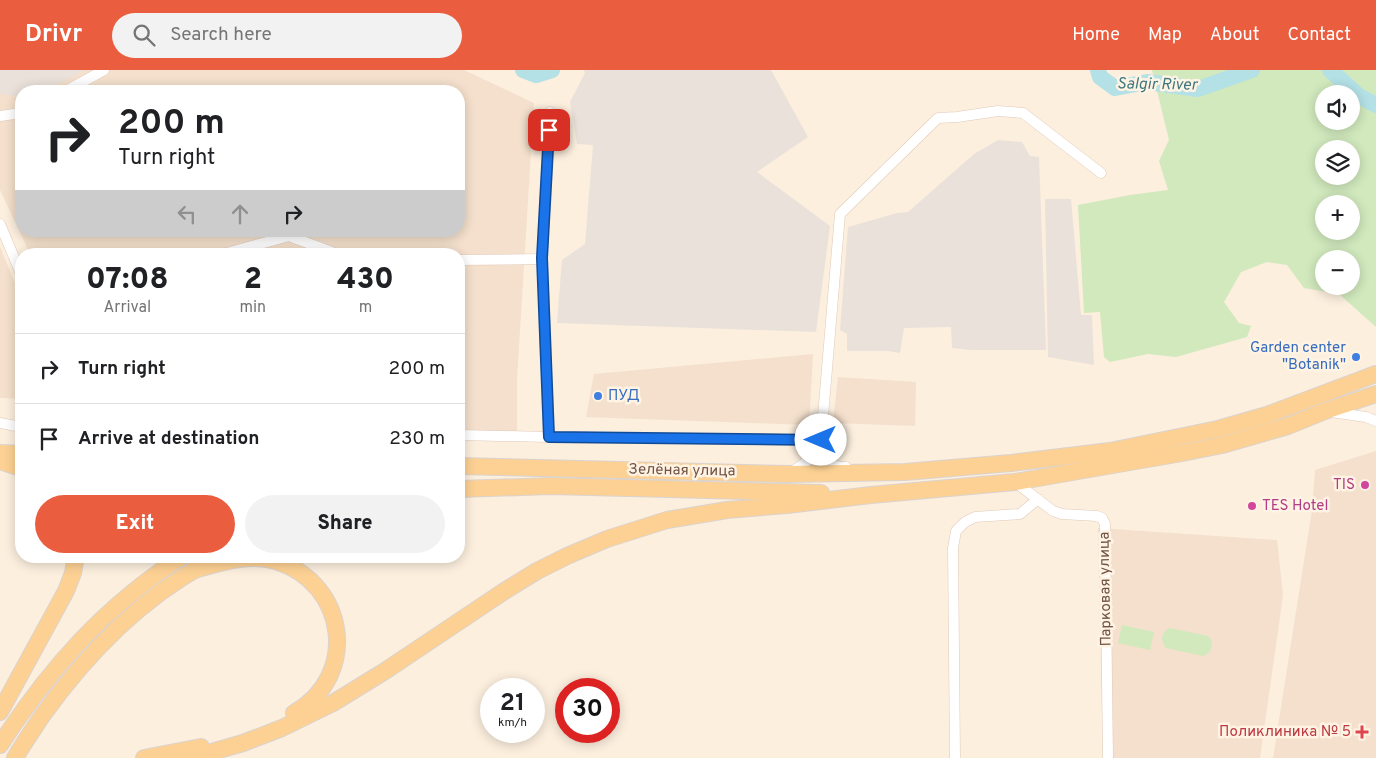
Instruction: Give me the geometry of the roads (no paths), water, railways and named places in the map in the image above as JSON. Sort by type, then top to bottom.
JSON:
[{"type":"main road","name":"Зелёная улица","points":[[465,467],[787,474],[905,472],[1010,463],[1110,451],[1218,429],[1266,416],[1376,374]]},
{"type":"main road","points":[[189,758],[251,740],[282,728],[333,703],[537,571],[607,539],[667,520],[727,510],[1016,482],[1182,453],[1222,445],[1288,426],[1376,394]]},
{"type":"main road","points":[[0,453],[15,454]]},
{"type":"main road","points":[[0,462],[15,466]]},
{"type":"main road","points":[[465,489],[551,486],[871,495]]},
{"type":"main road","points":[[0,712],[66,591],[75,563]]},
{"type":"main road","points":[[0,745],[37,691],[63,659],[96,625],[132,593],[172,563]]},
{"type":"main road","points":[[15,758],[78,669],[109,636],[169,586],[206,563]]},
{"type":"main road","points":[[194,570],[225,563]]},
{"type":"main road","points":[[144,758],[203,747],[277,722],[296,712],[316,697],[325,686],[336,656],[337,634],[335,622],[323,595],[315,586],[296,570],[280,563]]},
{"type":"street","points":[[77,85],[104,70]]},
{"type":"street","points":[[1010,463],[961,462],[842,467],[832,465],[824,457],[821,444],[840,214],[938,118],[957,118],[998,111],[1023,112],[1101,173]]},
{"type":"street","points":[[549,437],[542,258],[550,112]]},
{"type":"street","points":[[0,116],[15,113]]},
{"type":"street","points":[[0,224],[15,260]]},
{"type":"street","points":[[244,248],[285,237]]},
{"type":"street","points":[[292,237],[320,248]]},
{"type":"street","points":[[465,260],[542,258]]},
{"type":"street","points":[[1325,411],[1366,417],[1376,421]]},
{"type":"street","points":[[0,423],[15,426]]},
{"type":"street","points":[[465,435],[821,444]]},
{"type":"street","points":[[787,474],[810,458],[821,444]]},
{"type":"street","name":"Парковая улица","points":[[1016,482],[1053,511],[1062,514],[1097,516],[1102,518],[1105,524],[1108,758]]},
{"type":"street","points":[[954,758],[953,548],[956,531],[965,522],[975,517],[1020,514],[1038,499]]},
{"type":"waterway","name":"Salgir River","points":[[523,70],[536,75],[552,70]]},
{"type":"waterway","name":"Salgir River","points":[[1098,70],[1100,77],[1115,88],[1147,82],[1198,89],[1252,70]]},
{"type":"waterway","name":"Salgir River","points":[[1330,70],[1359,96],[1376,105]]},
{"type":"place","name":"Garden center \"Botanik\"","points":[[1356,357]]},
{"type":"place","name":"ПУД","points":[[598,396]]},
{"type":"place","name":"TIS","points":[[1365,485]]},
{"type":"place","name":"TES Hotel","points":[[1252,506]]},
{"type":"place","name":"Поликлиника № 5","points":[[1362,732]]}]
